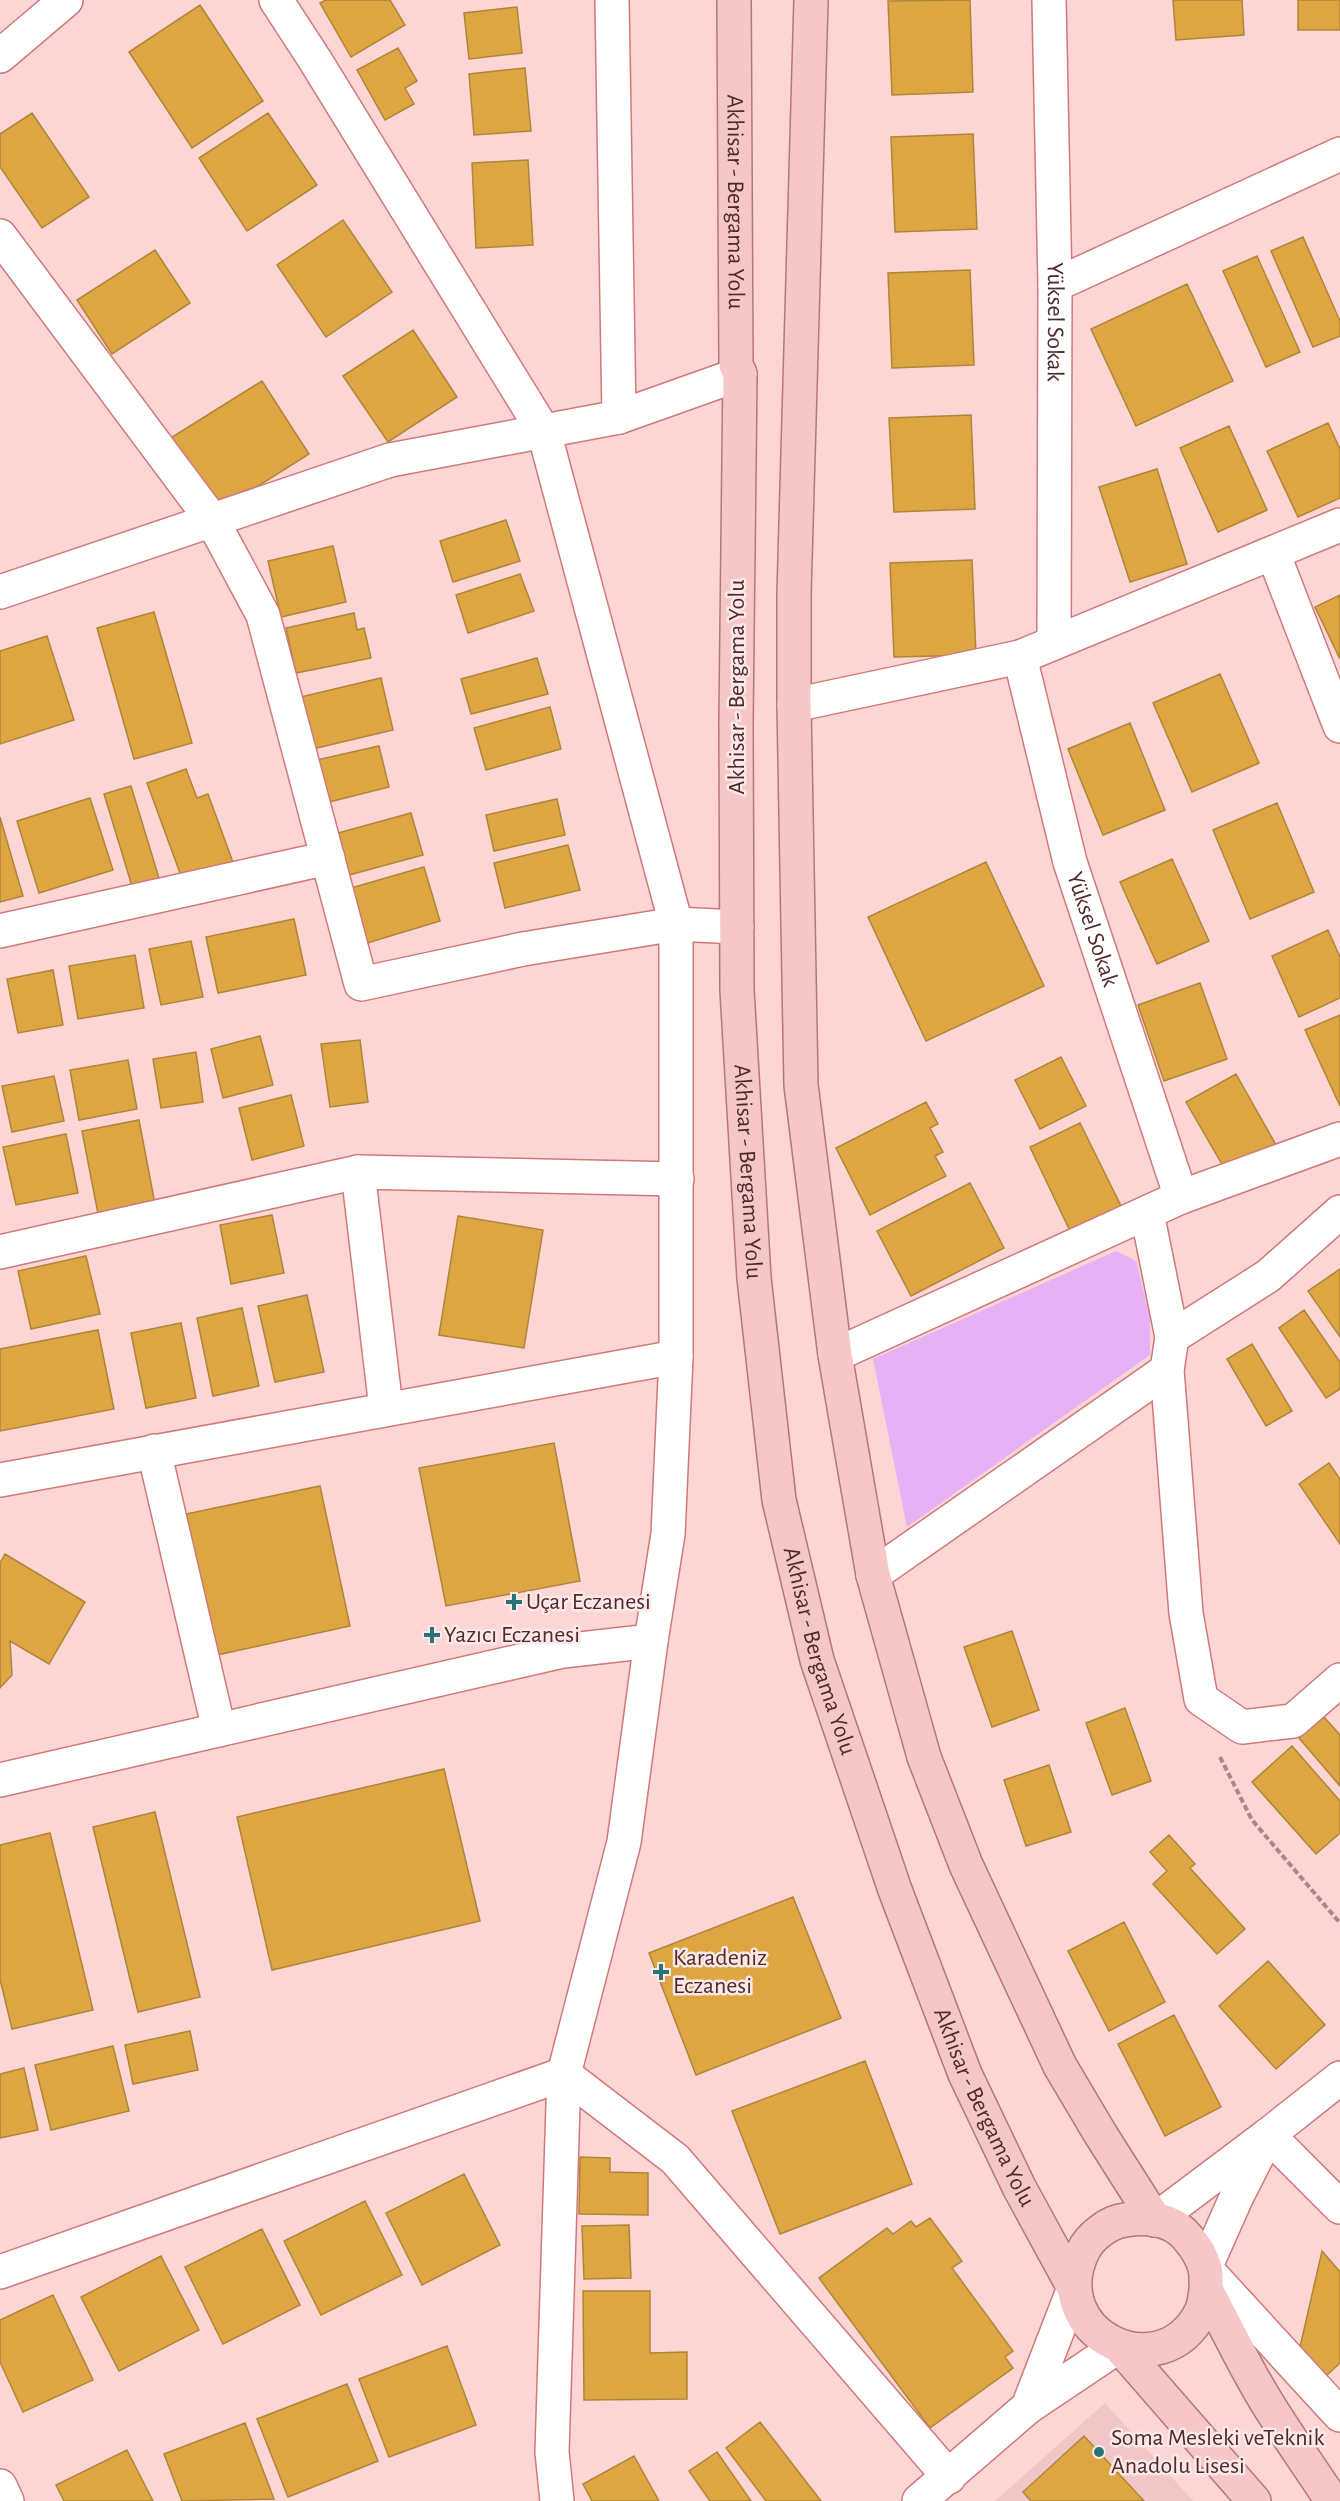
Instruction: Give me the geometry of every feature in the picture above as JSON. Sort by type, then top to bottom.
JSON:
[{"type":"main road","name":"Akhisar - Bergama Yolu","points":[[734,0],[735,365],[740,374],[736,722],[737,990],[754,1278],[779,1500],[817,1660],[895,1890],[965,2074],[1019,2187],[1074,2288],[1079,2310],[1092,2329],[1109,2343],[1131,2350],[1152,2349],[1172,2342],[1190,2329],[1202,2311],[1206,2279]]},
{"type":"main road","points":[[811,0],[794,594],[794,705],[801,1085],[835,1355],[873,1575],[924,1757],[966,1865],[1060,2066],[1155,2220]]},
{"type":"main road","name":"Akhisar - Bergama Yolu","points":[[1074,2288],[1076,2266],[1085,2246],[1101,2230],[1121,2220],[1143,2217],[1164,2222],[1183,2232],[1197,2249],[1206,2279],[1260,2391],[1332,2501]]},
{"type":"main road","name":"Akhisar - Bergama Yolu","points":[[1119,2346],[1254,2501]]},
{"type":"street","points":[[0,56],[66,0]]},
{"type":"street","points":[[276,0],[544,432],[676,924],[676,1357],[668,1534],[624,1842],[564,2074],[552,2451],[557,2501]]},
{"type":"street","points":[[612,0],[619,417]]},
{"type":"street","name":"Yüksel Sokak","points":[[1049,0],[1055,285],[1054,644]]},
{"type":"street","points":[[1055,285],[1340,154]]},
{"type":"street","points":[[0,236],[212,520],[263,615],[361,984],[523,949],[676,924],[737,927]]},
{"type":"street","points":[[0,592],[390,460],[619,417],[740,374]]},
{"type":"street","points":[[794,705],[1020,657],[1340,525]]},
{"type":"street","points":[[1273,553],[1340,726]]},
{"type":"street","name":"Yüksel Sokak","points":[[1020,657],[1070,862],[1181,1197]]},
{"type":"street","points":[[0,931],[328,858]]},
{"type":"street","points":[[835,1355],[1181,1197],[1340,1139]]},
{"type":"street","points":[[0,1252],[358,1173],[677,1179]]},
{"type":"street","points":[[358,1173],[386,1408]]},
{"type":"street","points":[[1172,1337],[1268,1276],[1340,1212]]},
{"type":"street","points":[[1147,1213],[1172,1337],[1167,1370],[1186,1613],[1201,1700],[1242,1727],[1293,1721],[1340,1680]]},
{"type":"street","points":[[0,1480],[676,1357]]},
{"type":"street","points":[[873,1575],[1167,1370]]},
{"type":"street","points":[[154,1451],[219,1730]]},
{"type":"street","points":[[0,1780],[563,1651],[651,1641]]},
{"type":"street","points":[[0,2272],[564,2074]]},
{"type":"street","points":[[564,2074],[675,2159],[949,2477]]},
{"type":"street","points":[[1155,2220],[1340,2078]]},
{"type":"street","points":[[1268,2135],[1340,2207]]},
{"type":"street","points":[[1268,2135],[1236,2198],[1206,2279],[1340,2415]]},
{"type":"street","points":[[1028,2407],[1074,2288]]},
{"type":"street","points":[[919,2501],[1028,2407],[1119,2346]]},
{"type":"street","points":[[0,2486],[7,2501]]},
{"type":"path","points":[[1201,1700],[1222,1762],[1251,1820],[1340,1923]]},
{"type":"shaded area","points":[[1116,1251],[1136,1261],[1150,1317],[1150,1355],[907,1527],[873,1359]]},
{"type":"shaded area","name":"Soma Mesleki veTeknik Anadolu Lisesi","points":[[1105,2403],[1193,2501],[995,2501]]},
{"type":"building","points":[[326,0],[390,0],[405,25],[351,57],[320,3]]},
{"type":"building","points":[[970,0],[973,92],[892,95],[888,1]]},
{"type":"building","points":[[1173,0],[1242,0],[1244,35],[1176,40]]},
{"type":"building","points":[[1298,0],[1340,0],[1340,30],[1298,30]]},
{"type":"building","points":[[200,5],[263,101],[192,148],[129,52]]},
{"type":"building","points":[[517,7],[522,53],[469,59],[464,13]]},
{"type":"building","points":[[398,48],[417,81],[405,88],[414,104],[385,120],[357,70]]},
{"type":"building","points":[[525,68],[531,131],[474,135],[469,74]]},
{"type":"building","points":[[32,113],[89,197],[42,228],[0,167],[0,134]]},
{"type":"building","points":[[268,113],[317,185],[247,231],[199,158]]},
{"type":"building","points":[[973,134],[977,229],[895,232],[891,137]]},
{"type":"building","points":[[528,160],[533,245],[476,248],[472,163]]},
{"type":"building","points":[[343,220],[392,292],[326,337],[277,265]]},
{"type":"building","points":[[1303,237],[1340,321],[1340,336],[1313,347],[1271,251]]},
{"type":"building","points":[[155,250],[190,303],[112,354],[77,300]]},
{"type":"building","points":[[1257,256],[1300,352],[1266,367],[1223,271]]},
{"type":"building","points":[[970,270],[974,365],[892,368],[888,273]]},
{"type":"building","points":[[1187,284],[1233,381],[1136,426],[1091,329]]},
{"type":"building","points":[[413,330],[457,397],[388,442],[343,376]]},
{"type":"building","points":[[262,381],[309,454],[215,513],[169,439]]},
{"type":"building","points":[[971,415],[975,509],[894,512],[889,418]]},
{"type":"building","points":[[1328,423],[1340,449],[1340,498],[1298,517],[1267,451]]},
{"type":"building","points":[[1229,426],[1267,510],[1218,532],[1180,448]]},
{"type":"building","points":[[1157,469],[1187,564],[1130,582],[1099,487]]},
{"type":"building","points":[[506,520],[520,561],[453,582],[440,541]]},
{"type":"building","points":[[333,546],[346,602],[281,617],[268,561]]},
{"type":"building","points":[[972,560],[976,655],[894,657],[890,563]]},
{"type":"building","points":[[520,574],[534,611],[468,633],[456,595]]},
{"type":"building","points":[[1340,595],[1340,659],[1315,607]]},
{"type":"building","points":[[154,612],[192,743],[134,759],[97,628]]},
{"type":"building","points":[[354,613],[357,630],[364,628],[371,658],[296,673],[286,628]]},
{"type":"building","points":[[47,636],[74,720],[0,744],[0,651]]},
{"type":"building","points":[[537,658],[548,694],[471,714],[461,679]]},
{"type":"building","points":[[1220,674],[1259,763],[1192,792],[1153,703]]},
{"type":"building","points":[[381,678],[393,730],[304,751],[292,699]]},
{"type":"building","points":[[550,707],[561,749],[486,770],[474,728]]},
{"type":"building","points":[[1130,723],[1165,810],[1103,835],[1068,749]]},
{"type":"building","points":[[379,746],[389,787],[317,805],[308,762]]},
{"type":"building","points":[[186,769],[197,798],[208,794],[234,865],[184,884],[147,783]]},
{"type":"building","points":[[131,786],[162,888],[135,896],[104,794]]},
{"type":"building","points":[[90,798],[113,870],[39,893],[17,821]]},
{"type":"building","points":[[557,799],[565,835],[494,851],[486,815]]},
{"type":"building","points":[[1277,803],[1314,892],[1250,919],[1213,830]]},
{"type":"building","points":[[411,813],[423,855],[349,875],[338,833]]},
{"type":"building","points":[[0,817],[23,896],[0,902]]},
{"type":"building","points":[[568,845],[580,890],[505,908],[494,863]]},
{"type":"building","points":[[1172,859],[1209,941],[1157,964],[1120,882]]},
{"type":"building","points":[[986,862],[1044,986],[926,1041],[868,917]]},
{"type":"building","points":[[424,867],[440,921],[367,943],[351,888]]},
{"type":"building","points":[[294,919],[306,975],[218,993],[206,937]]},
{"type":"building","points":[[1328,930],[1340,957],[1340,998],[1299,1017],[1272,956]]},
{"type":"building","points":[[191,941],[203,997],[161,1005],[149,949]]},
{"type":"building","points":[[135,955],[144,1008],[78,1019],[69,966]]},
{"type":"building","points":[[53,970],[63,1025],[18,1033],[7,979]]},
{"type":"building","points":[[1200,983],[1227,1059],[1164,1081],[1138,1005]]},
{"type":"building","points":[[1340,1015],[1340,1106],[1305,1030]]},
{"type":"building","points":[[260,1036],[273,1085],[223,1098],[211,1049]]},
{"type":"building","points":[[360,1040],[368,1102],[330,1107],[321,1044]]},
{"type":"building","points":[[196,1052],[203,1102],[161,1108],[153,1059]]},
{"type":"building","points":[[1061,1057],[1086,1106],[1040,1129],[1015,1080]]},
{"type":"building","points":[[128,1060],[137,1109],[79,1120],[70,1070]]},
{"type":"building","points":[[1236,1074],[1276,1145],[1227,1173],[1186,1102]]},
{"type":"building","points":[[54,1076],[64,1121],[12,1132],[2,1086]]},
{"type":"building","points":[[291,1095],[304,1146],[252,1160],[239,1108]]},
{"type":"building","points":[[926,1102],[938,1124],[930,1128],[943,1152],[935,1156],[946,1176],[870,1215],[836,1148]]},
{"type":"building","points":[[139,1120],[155,1204],[98,1214],[82,1131]]},
{"type":"building","points":[[1080,1123],[1122,1208],[1071,1233],[1030,1147]]},
{"type":"building","points":[[66,1134],[78,1193],[16,1205],[3,1147]]},
{"type":"building","points":[[970,1183],[1004,1248],[911,1296],[877,1231]]},
{"type":"building","points":[[272,1215],[284,1273],[231,1284],[220,1225]]},
{"type":"building","points":[[458,1216],[543,1230],[524,1348],[439,1335]]},
{"type":"building","points":[[86,1256],[100,1314],[31,1329],[18,1271]]},
{"type":"building","points":[[1340,1269],[1340,1337],[1308,1291]]},
{"type":"building","points":[[307,1295],[324,1372],[275,1382],[258,1306]]},
{"type":"building","points":[[242,1308],[259,1386],[213,1396],[197,1318]]},
{"type":"building","points":[[1304,1310],[1340,1362],[1340,1389],[1326,1398],[1279,1328]]},
{"type":"building","points":[[181,1323],[196,1398],[146,1408],[131,1333]]},
{"type":"building","points":[[98,1330],[114,1409],[0,1431],[0,1349]]},
{"type":"building","points":[[1252,1344],[1292,1411],[1266,1426],[1227,1359]]},
{"type":"building","points":[[554,1443],[580,1581],[446,1606],[419,1468]]},
{"type":"building","points":[[1329,1463],[1340,1479],[1340,1544],[1299,1484]]},
{"type":"building","points":[[320,1486],[350,1626],[217,1655],[186,1514]]},
{"type":"building","points":[[5,1554],[85,1602],[49,1664],[10,1641],[12,1675],[0,1688],[0,1563]]},
{"type":"building","points":[[1012,1631],[1039,1710],[992,1727],[964,1647]]},
{"type":"building","points":[[1125,1708],[1151,1781],[1112,1795],[1086,1723]]},
{"type":"building","points":[[1324,1717],[1340,1735],[1340,1786],[1299,1738]]},
{"type":"building","points":[[1292,1746],[1340,1801],[1340,1833],[1316,1854],[1252,1782]]},
{"type":"building","points":[[1049,1765],[1071,1832],[1026,1846],[1004,1780]]},
{"type":"building","points":[[444,1769],[480,1921],[272,1970],[237,1817]]},
{"type":"building","points":[[155,1812],[200,1997],[138,2012],[93,1827]]},
{"type":"building","points":[[50,1833],[93,2010],[12,2029],[0,1979],[0,1845]]},
{"type":"building","points":[[1169,1835],[1195,1864],[1190,1868],[1245,1929],[1217,1954],[1153,1884],[1167,1871],[1150,1852]]},
{"type":"building","points":[[793,1897],[841,2018],[696,2075],[649,1953]]},
{"type":"building","points":[[1124,1922],[1165,2002],[1109,2031],[1068,1951]]},
{"type":"building","points":[[1268,1961],[1325,2025],[1276,2069],[1219,2006]]},
{"type":"building","points":[[1174,2015],[1221,2107],[1165,2136],[1118,2044]]},
{"type":"building","points":[[190,2031],[198,2070],[133,2084],[125,2045]]},
{"type":"building","points":[[113,2046],[129,2111],[51,2130],[35,2065]]},
{"type":"building","points":[[865,2061],[912,2184],[780,2234],[732,2111]]},
{"type":"building","points":[[24,2068],[38,2130],[0,2138],[0,2074]]},
{"type":"building","points":[[580,2157],[610,2158],[610,2172],[648,2173],[648,2215],[579,2214]]},
{"type":"building","points":[[464,2174],[500,2245],[422,2285],[386,2213]]},
{"type":"building","points":[[365,2201],[402,2275],[321,2315],[284,2241]]},
{"type":"building","points":[[930,2218],[962,2261],[952,2268],[1013,2351],[1005,2357],[1013,2368],[930,2428],[819,2278],[887,2228],[893,2234],[911,2221],[916,2227]]},
{"type":"building","points":[[629,2225],[631,2278],[584,2279],[582,2226]]},
{"type":"building","points":[[262,2229],[300,2305],[223,2344],[185,2267]]},
{"type":"building","points":[[1322,2251],[1340,2272],[1340,2363],[1326,2376],[1300,2347]]},
{"type":"building","points":[[161,2256],[199,2330],[119,2371],[81,2297]]},
{"type":"building","points":[[583,2291],[650,2291],[650,2353],[687,2352],[687,2399],[584,2400]]},
{"type":"building","points":[[53,2295],[93,2380],[23,2412],[0,2362],[0,2320]]},
{"type":"building","points":[[447,2346],[476,2425],[389,2457],[359,2379]]},
{"type":"building","points":[[347,2384],[378,2461],[288,2497],[257,2419]]},
{"type":"building","points":[[760,2422],[821,2501],[766,2501],[726,2448]]},
{"type":"building","points":[[245,2423],[274,2499],[182,2501],[164,2454]]},
{"type":"building","points":[[1084,2436],[1144,2501],[1031,2501],[1023,2492]]},
{"type":"building","points":[[127,2450],[153,2501],[64,2501],[56,2485]]},
{"type":"building","points":[[717,2452],[751,2501],[710,2501],[689,2471]]},
{"type":"building","points":[[634,2456],[659,2501],[592,2501],[583,2484]]},
{"type":"place","name":"Uçar Eczanesi","points":[[514,1602]]},
{"type":"place","name":"Yazıcı Eczanesi","points":[[432,1635]]},
{"type":"place","name":"Karadeniz Eczanesi","points":[[661,1972]]},
{"type":"place","name":"Soma Mesleki veTeknik Anadolu Lisesi","points":[[1099,2452]]}]
